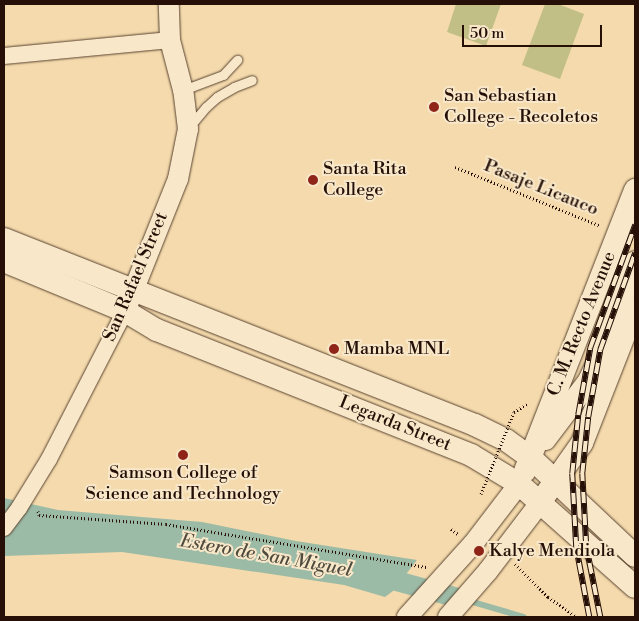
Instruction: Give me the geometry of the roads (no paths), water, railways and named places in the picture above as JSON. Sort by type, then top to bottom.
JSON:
[{"type":"main road","name":"C. M. Recto Avenue","points":[[519,484],[635,190]]},
{"type":"main road","name":"Legarda Street","points":[[4,239],[475,425],[506,440],[530,458],[555,483],[634,552]]},
{"type":"main road","name":"Legarda Street","points":[[4,261],[125,311],[157,330],[457,448],[519,484],[635,587]]},
{"type":"main road","name":"C. M. Recto Avenue","points":[[530,458],[589,381],[599,360],[635,262]]},
{"type":"main road","points":[[540,503],[582,443],[635,308]]},
{"type":"street","name":"San Rafael Street","points":[[4,528],[49,459],[125,311],[178,179],[188,129],[183,90],[170,40],[169,4]]},
{"type":"street","points":[[4,56],[170,40]]},
{"type":"street","points":[[407,617],[448,573],[519,484]]},
{"type":"street","points":[[448,617],[488,571],[540,503]]},
{"type":"lane","points":[[183,90],[223,75],[237,60]]},
{"type":"lane","points":[[188,129],[217,97],[234,87],[252,80]]},
{"type":"water","points":[[4,498],[58,510],[202,522],[296,541],[417,560],[393,591],[385,597],[344,585],[122,552],[4,556]]},
{"type":"waterway","name":"Estero de San Miguel","points":[[375,575],[455,597]]},
{"type":"waterway","name":"Estero de San Miguel","points":[[469,601],[524,617]]},
{"type":"railway","points":[[589,617],[576,548],[572,474],[578,415],[590,348],[635,225]]},
{"type":"railway","points":[[600,617],[586,547],[582,474],[588,417],[600,350],[635,253]]},
{"type":"place","name":"San Sebastian College - Recoletos","points":[[434,107]]},
{"type":"place","name":"Santa Rita College","points":[[313,180]]},
{"type":"place","name":"Mamba MNL","points":[[334,349]]},
{"type":"place","name":"Samson College of Science and Technology","points":[[183,455]]},
{"type":"place","name":"Kalye Mendiola","points":[[479,551]]}]
